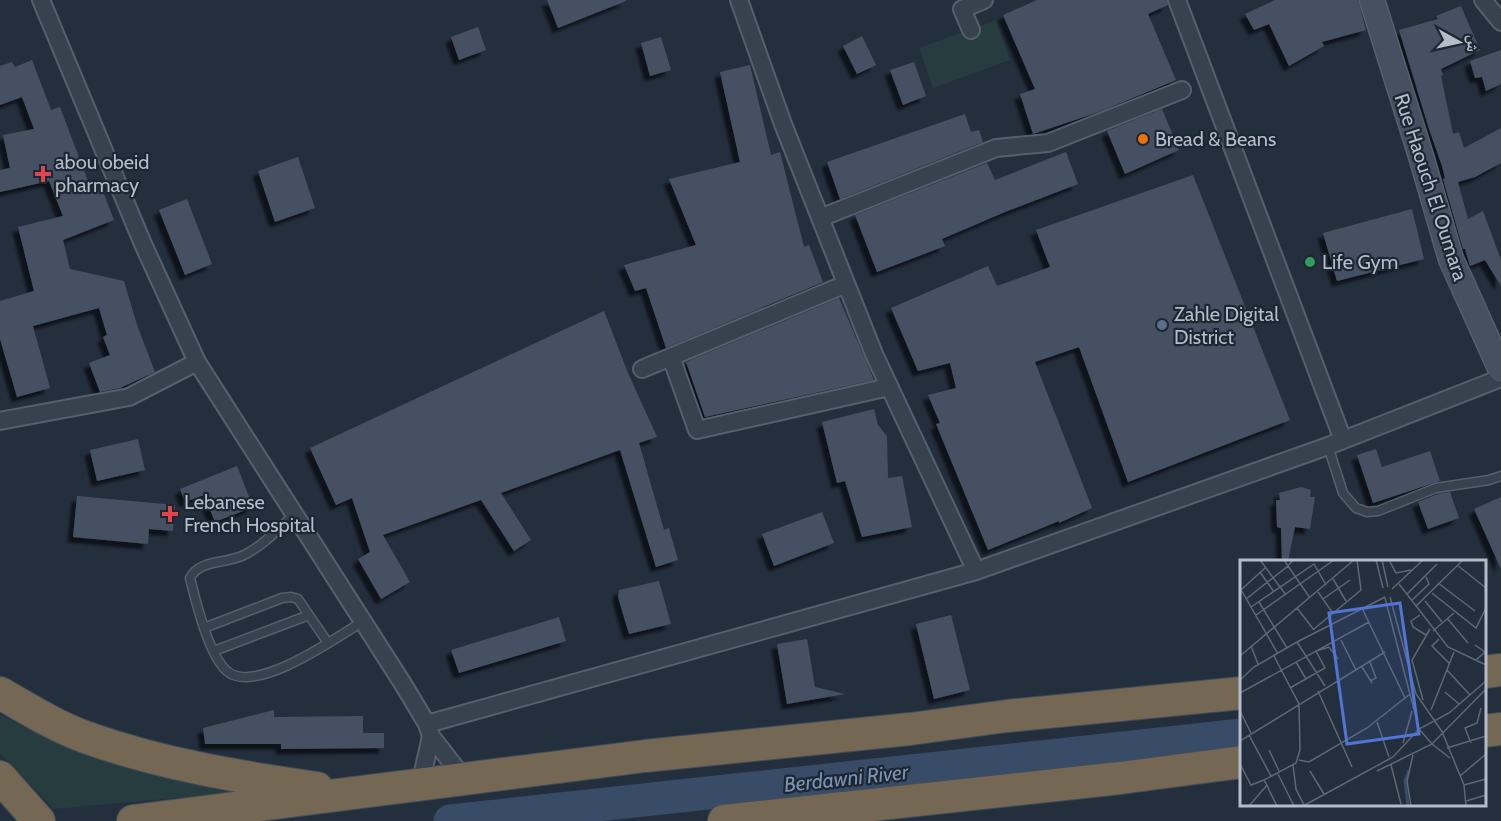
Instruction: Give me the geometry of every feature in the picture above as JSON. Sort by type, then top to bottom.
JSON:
[{"type":"highway","points":[[1486,672],[1501,670]]},
{"type":"highway","points":[[0,693],[48,721],[85,737],[171,762],[245,778],[330,790],[381,790]]},
{"type":"highway","points":[[133,821],[238,815],[381,790],[645,756],[1240,693]]},
{"type":"highway","points":[[1486,731],[1501,729]]},
{"type":"highway","points":[[724,821],[1120,778],[1240,762]]},
{"type":"highway","points":[[0,777],[39,821]]},
{"type":"main road","name":"Rue Haouch El Oumara","points":[[1372,0],[1421,156],[1450,259],[1501,370]]},
{"type":"street","points":[[41,0],[143,244],[197,362],[296,514],[429,730],[465,780]]},
{"type":"street","points":[[739,0],[783,124],[846,284],[889,387],[976,571]]},
{"type":"street","points":[[970,30],[962,9],[984,0]]},
{"type":"street","points":[[1177,0],[1336,443]]},
{"type":"street","points":[[1483,0],[1501,21]]},
{"type":"street","points":[[820,218],[996,148],[1048,143],[1182,90]]},
{"type":"street","points":[[642,369],[846,284]]},
{"type":"street","points":[[671,357],[697,430],[889,387]]},
{"type":"street","points":[[0,421],[129,397],[197,362]]},
{"type":"street","points":[[429,730],[976,571],[1336,443],[1501,378]]},
{"type":"street","points":[[420,786],[429,730]]},
{"type":"lane","points":[[1336,443],[1343,493],[1356,508],[1367,512],[1378,511],[1436,488],[1501,476]]},
{"type":"lane","points":[[296,514],[243,556],[201,566],[194,571],[190,578],[204,628],[214,651],[228,672],[235,676],[250,676],[275,671],[307,657],[362,622]]},
{"type":"lane","points":[[204,628],[288,597],[298,599],[328,643]]},
{"type":"lane","points":[[214,651],[309,615]]},
{"type":"green space","points":[[996,20],[1010,60],[933,88],[919,48]]},
{"type":"green space","points":[[0,715],[50,740],[241,792],[54,809],[0,753]]},
{"type":"building","points":[[547,0],[626,0],[626,1],[558,28]]},
{"type":"building","points":[[1037,0],[1167,0],[1168,5],[1148,14],[1176,80],[1099,112],[1033,134],[1020,94],[1035,89],[1003,15]]},
{"type":"building","points":[[1275,0],[1358,0],[1366,30],[1322,42],[1324,46],[1289,66],[1269,24],[1254,30],[1245,14]]},
{"type":"building","points":[[1461,6],[1480,50],[1441,69],[1443,75],[1441,76],[1453,134],[1459,132],[1464,148],[1501,128],[1501,163],[1475,177],[1458,182],[1468,219],[1483,211],[1501,260],[1501,286],[1485,260],[1470,266],[1465,249],[1463,249],[1443,179],[1445,178],[1442,166],[1399,30],[1438,19],[1436,16]]},
{"type":"building","points":[[478,27],[486,50],[459,60],[451,37]]},
{"type":"building","points":[[862,36],[876,65],[857,74],[843,46]]},
{"type":"building","points":[[661,37],[671,70],[650,76],[641,43]]},
{"type":"building","points":[[1501,50],[1501,84],[1486,91],[1482,77],[1475,78],[1470,61]]},
{"type":"building","points":[[32,60],[51,110],[60,107],[92,192],[102,189],[114,220],[63,240],[70,269],[124,281],[137,325],[155,372],[120,388],[100,392],[89,363],[110,355],[103,337],[107,335],[99,308],[33,326],[50,388],[17,397],[0,339],[0,301],[34,291],[18,227],[63,216],[49,181],[0,192],[0,170],[10,168],[3,135],[34,129],[22,97],[0,105],[0,66],[12,62],[15,67]]},
{"type":"building","points":[[914,62],[926,96],[903,105],[890,70]]},
{"type":"building","points":[[750,65],[771,155],[780,152],[804,247],[809,245],[823,282],[666,348],[646,288],[635,291],[624,265],[696,245],[669,179],[740,162],[720,72]]},
{"type":"building","name":"Bread & Beans","points":[[1162,109],[1179,150],[1125,174],[1107,131]]},
{"type":"building","points":[[965,114],[971,132],[979,130],[983,142],[840,199],[827,162]]},
{"type":"building","points":[[1066,152],[1078,184],[942,239],[945,246],[877,272],[855,215],[987,163],[995,180]]},
{"type":"building","points":[[298,157],[315,208],[275,222],[258,171]]},
{"type":"building","points":[[1193,175],[1290,420],[1128,482],[1079,347],[1035,362],[1092,508],[988,550],[936,424],[940,423],[928,395],[956,388],[950,363],[918,371],[891,308],[988,266],[997,286],[1050,267],[1036,230]]},
{"type":"building","points":[[187,199],[212,264],[185,275],[159,210]]},
{"type":"building","points":[[1412,209],[1424,259],[1337,281],[1323,233]]},
{"type":"building","points":[[839,298],[874,380],[705,417],[686,362]]},
{"type":"building","points":[[604,311],[628,373],[657,437],[639,443],[664,530],[669,528],[678,560],[656,567],[620,450],[501,493],[531,540],[514,551],[481,500],[383,535],[410,582],[381,599],[358,559],[370,552],[352,498],[336,505],[310,448]]},
{"type":"building","points":[[874,409],[878,425],[887,436],[888,478],[902,476],[912,527],[862,537],[845,481],[837,483],[822,422]]},
{"type":"building","points":[[138,439],[145,470],[97,481],[90,450]]},
{"type":"building","points":[[1376,449],[1382,467],[1430,451],[1440,481],[1373,503],[1357,455]]},
{"type":"building","points":[[237,466],[253,507],[215,522],[204,495],[185,502],[180,489]]},
{"type":"building","points":[[1301,487],[1311,490],[1310,497],[1315,497],[1310,529],[1295,527],[1288,560],[1282,560],[1281,528],[1277,527],[1276,500],[1280,500],[1279,493]]},
{"type":"building","points":[[1450,492],[1459,518],[1428,529],[1418,502]]},
{"type":"building","points":[[77,496],[175,505],[173,531],[149,529],[148,544],[73,537]]},
{"type":"building","points":[[1501,497],[1501,569],[1474,509]]},
{"type":"building","points":[[822,512],[834,543],[774,566],[762,534]]},
{"type":"building","points":[[659,581],[671,624],[629,634],[618,597],[619,590]]},
{"type":"building","points":[[951,615],[970,690],[934,699],[916,624]]},
{"type":"building","points":[[559,617],[566,641],[459,673],[451,650]]},
{"type":"building","points":[[807,639],[815,687],[845,694],[787,704],[777,644]]},
{"type":"building","points":[[274,710],[274,717],[363,716],[363,733],[384,733],[384,748],[281,749],[281,744],[205,744],[203,728]]},
{"type":"waterway","name":"Berdawni River","points":[[450,821],[1240,735]]},
{"type":"place","name":"Bread & Beans","points":[[1143,139]]},
{"type":"place","name":"abou obeid pharmacy","points":[[43,174]]},
{"type":"place","name":"Life Gym","points":[[1310,262]]},
{"type":"place","name":"Zahle Digital District","points":[[1162,325]]},
{"type":"place","name":"Lebanese French Hospital","points":[[170,514]]}]
